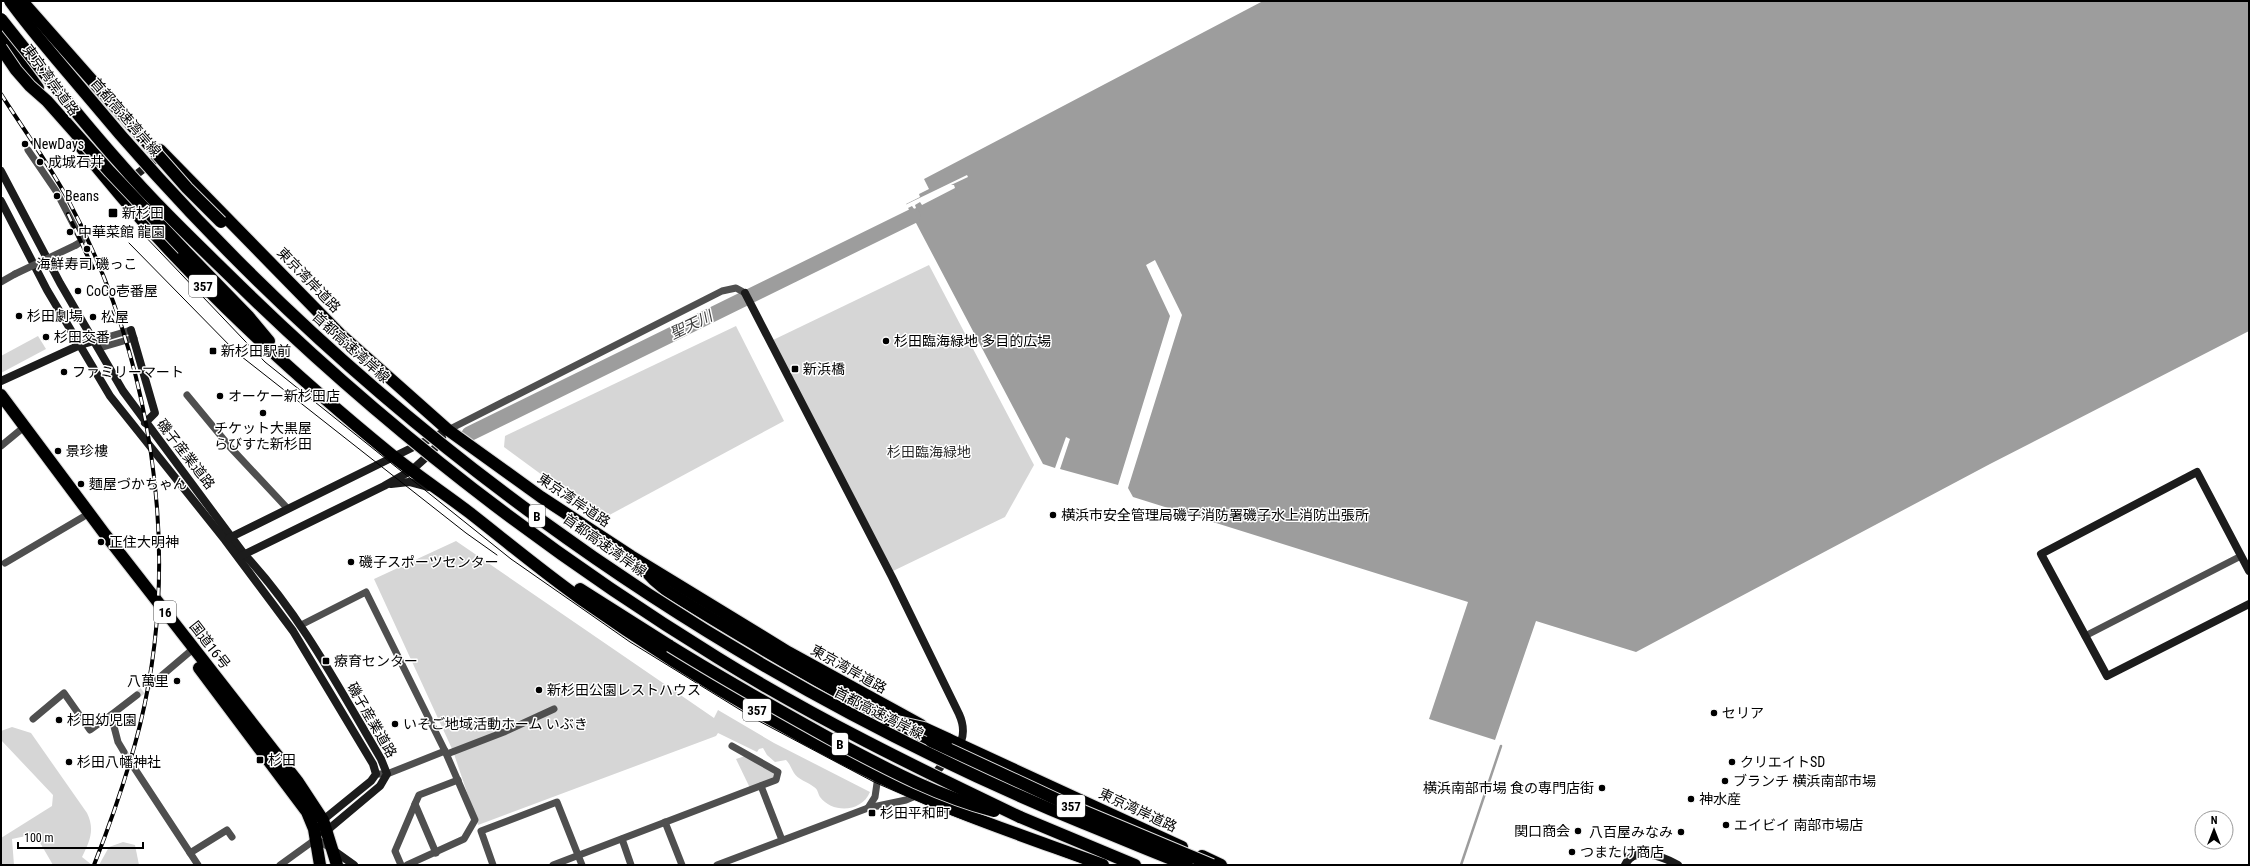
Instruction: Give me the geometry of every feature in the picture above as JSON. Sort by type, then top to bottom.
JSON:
[{"type":"highway","name":"首都高速湾岸線","points":[[10,1],[121,137],[195,219],[274,297],[339,357],[399,409],[482,476],[640,588],[726,644],[824,701],[962,771],[1052,810],[1187,865]]},
{"type":"highway","points":[[22,1],[187,188],[253,256],[340,334]]},
{"type":"highway","name":"東京湾岸道路","points":[[26,1],[46,30],[163,153],[340,334],[448,430],[541,497],[631,556],[788,652],[959,746],[1221,865]]},
{"type":"highway","name":"B","points":[[1,19],[58,91],[119,163],[184,232],[328,368],[387,421],[452,474],[611,588],[718,658],[818,716],[1020,817],[1135,865]]},
{"type":"highway","points":[[1,38],[46,100]]},
{"type":"highway","name":"東京湾岸道路","points":[[1,38],[74,139],[115,190],[202,285],[286,364],[395,457],[580,598],[696,673],[803,737],[878,776],[955,811],[1103,865]]},
{"type":"highway","points":[[1,48],[16,70],[46,100],[110,172],[183,249],[250,316],[286,364]]},
{"type":"highway","name":"国道16号","points":[[1,395],[21,429],[83,516],[191,651],[264,737],[326,825],[336,865]]},
{"type":"highway","name":"国道16号","points":[[1,408],[21,429],[191,651],[291,788],[307,812],[316,839],[320,865]]},
{"type":"highway","name":"357","points":[[631,556],[667,591],[757,646],[888,720],[1034,788],[1212,865]]},
{"type":"highway","name":"B","points":[[528,558],[777,710],[873,762],[956,800],[1020,817]]},
{"type":"street","points":[[1,282],[82,241],[56,191],[28,150]]},
{"type":"street","points":[[115,190],[163,153]]},
{"type":"street","name":"磯子産業道路","points":[[1,171],[123,391],[232,536],[241,556],[293,631],[373,764],[376,774],[371,781],[326,825],[316,839]]},
{"type":"street","name":"磯子産業道路","points":[[1,201],[47,290],[110,396],[225,540],[241,556],[261,572],[301,625],[381,759],[387,774],[380,786],[326,825]]},
{"type":"street","points":[[225,540],[287,508],[395,457],[722,291],[736,288],[745,293],[892,577],[959,714],[963,728],[959,746],[918,795],[906,800],[868,808],[717,865]]},
{"type":"street","points":[[1,381],[94,341],[103,347],[133,334],[155,413],[146,423]]},
{"type":"street","points":[[187,395],[230,447],[287,508]]},
{"type":"street","points":[[1,446],[21,429]]},
{"type":"street","points":[[241,556],[384,486],[412,470],[432,452],[448,430]]},
{"type":"street","points":[[2249,571],[2197,472],[2041,554],[2107,676],[2249,604]]},
{"type":"street","points":[[384,486],[409,482],[421,484],[445,495]]},
{"type":"street","points":[[5,563],[83,516]]},
{"type":"street","points":[[2086,636],[2241,556]]},
{"type":"street","points":[[301,625],[366,592],[446,752],[475,820],[464,839],[407,865]]},
{"type":"street","points":[[153,683],[191,651]]},
{"type":"street","points":[[33,719],[64,693],[90,730],[137,695]]},
{"type":"street","points":[[376,774],[387,774],[504,732],[554,709]]},
{"type":"street","points":[[111,714],[118,742],[124,752]]},
{"type":"street","points":[[553,865],[776,780],[778,772],[732,746]]},
{"type":"street","points":[[133,766],[198,865]]},
{"type":"street","points":[[868,808],[875,797],[878,776]]},
{"type":"street","points":[[401,865],[395,851],[419,795],[458,780]]},
{"type":"street","points":[[760,786],[782,840]]},
{"type":"street","points":[[493,865],[481,831],[557,802],[582,865]]},
{"type":"street","points":[[415,804],[436,853]]},
{"type":"street","points":[[665,822],[682,865]]},
{"type":"street","points":[[190,853],[227,830],[232,836]]},
{"type":"street","points":[[280,865],[316,839],[354,865]]},
{"type":"street","points":[[622,839],[631,865]]},
{"type":"street","points":[[1625,865],[1630,858],[1639,854],[1678,865]]},
{"type":"green space","name":"杉田臨海緑地","points":[[929,265],[1034,465],[1005,517],[893,571],[773,340]]},
{"type":"green space","points":[[736,326],[784,421],[602,519],[504,447],[505,436]]},
{"type":"green space","points":[[38,336],[46,349],[1,373],[1,356]]},
{"type":"green space","points":[[456,541],[714,718],[718,710],[774,743],[870,792],[866,799],[861,804],[854,807],[839,808],[832,806],[820,797],[815,788],[795,775],[786,760],[775,762],[767,755],[763,748],[759,749],[757,752],[718,733],[716,736],[478,825],[453,751],[374,579]]},
{"type":"green space","points":[[12,727],[31,733],[87,813],[91,824],[91,830],[87,846],[82,857],[92,865],[53,865],[35,834],[12,839],[14,865],[1,865],[1,838],[52,806],[53,795],[1,740],[1,731]]},
{"type":"green space","points":[[745,756],[774,770],[773,780],[750,788],[736,759]]},
{"type":"green space","points":[[123,842],[135,845],[139,865],[99,865],[109,847]]},
{"type":"shaded area","points":[[1263,1],[2249,1],[2249,331],[1990,464],[1636,652],[1536,621],[1495,740],[1429,719],[1468,602],[1133,497],[1128,488],[1182,315],[1155,260],[1146,265],[1170,316],[1118,485],[1060,469],[1070,439],[1066,437],[1055,468],[1043,464],[906,204],[920,197],[919,194],[929,189],[924,179]]},
{"type":"pier","points":[[967,175],[968,177],[951,185],[954,185],[955,188],[922,205],[920,202],[915,205],[916,208],[914,209],[912,206],[906,209],[905,205]]},
{"type":"waterway","name":"聖天川","points":[[469,434],[913,216]]},
{"type":"waterway","points":[[1461,865],[1501,746]]},
{"type":"tunnel","points":[[137,695],[153,683]]},
{"type":"tunnel","points":[[124,752],[133,766]]},
{"type":"tram line","points":[[140,231],[265,362],[511,559],[630,642],[755,719],[874,782],[941,811],[1088,865]]},
{"type":"tram line","points":[[129,243],[237,353],[466,533],[497,555]]},
{"type":"railway","points":[[1,94],[58,181],[95,255],[119,319],[138,385],[151,453],[158,521],[159,590],[153,658],[140,725],[130,761],[94,865]]},
{"type":"railway","points":[[68,214],[93,268]]},
{"type":"place","name":"NewDays","points":[[25,144]]},
{"type":"place","name":"成城石井","points":[[40,162]]},
{"type":"place","name":"Beans","points":[[57,196]]},
{"type":"place","name":"新杉田","points":[[113,213]]},
{"type":"place","name":"中華菜館 龍園","points":[[70,232]]},
{"type":"place","name":"海鮮寿司 磯っこ","points":[[87,249]]},
{"type":"place","name":"CoCo壱番屋","points":[[78,291]]},
{"type":"place","name":"杉田劇場","points":[[19,316]]},
{"type":"place","name":"松屋","points":[[93,317]]},
{"type":"place","name":"杉田交番","points":[[46,337]]},
{"type":"place","name":"杉田臨海緑地 多目的広場","points":[[886,341]]},
{"type":"place","name":"新杉田駅前","points":[[213,351]]},
{"type":"place","name":"新浜橋","points":[[795,369]]},
{"type":"place","name":"ファミリーマート","points":[[64,372]]},
{"type":"place","name":"オーケー新杉田店","points":[[220,396]]},
{"type":"place","name":"チケット大黒屋 らびすた新杉田","points":[[263,413]]},
{"type":"place","name":"景珍樓","points":[[58,451]]},
{"type":"place","name":"麵屋づかちゃん","points":[[81,484]]},
{"type":"place","name":"横浜市安全管理局磯子消防署磯子水上消防出張所","points":[[1053,515]]},
{"type":"place","name":"正住大明神","points":[[101,542]]},
{"type":"place","name":"磯子スポーツセンター","points":[[351,562]]},
{"type":"place","name":"療育センター","points":[[326,661]]},
{"type":"place","name":"八萬里","points":[[177,681]]},
{"type":"place","name":"新杉田公園レストハウス","points":[[539,690]]},
{"type":"place","name":"セリア","points":[[1714,713]]},
{"type":"place","name":"杉田幼児園","points":[[59,720]]},
{"type":"place","name":"いそご地域活動ホーム いぶき","points":[[395,724]]},
{"type":"place","name":"杉田","points":[[260,760]]},
{"type":"place","name":"杉田八幡神社","points":[[69,762]]},
{"type":"place","name":"クリエイトSD","points":[[1732,762]]},
{"type":"place","name":"ブランチ 横浜南部市場","points":[[1725,781]]},
{"type":"place","name":"横浜南部市場 食の専門店街","points":[[1602,788]]},
{"type":"place","name":"神水産","points":[[1691,799]]},
{"type":"place","name":"杉田平和町","points":[[872,813]]},
{"type":"place","name":"エイビイ 南部市場店","points":[[1726,825]]},
{"type":"place","name":"関口商会","points":[[1578,831]]},
{"type":"place","name":"八百屋みなみ","points":[[1681,832]]},
{"type":"place","name":"つまたけ商店","points":[[1572,852]]}]
